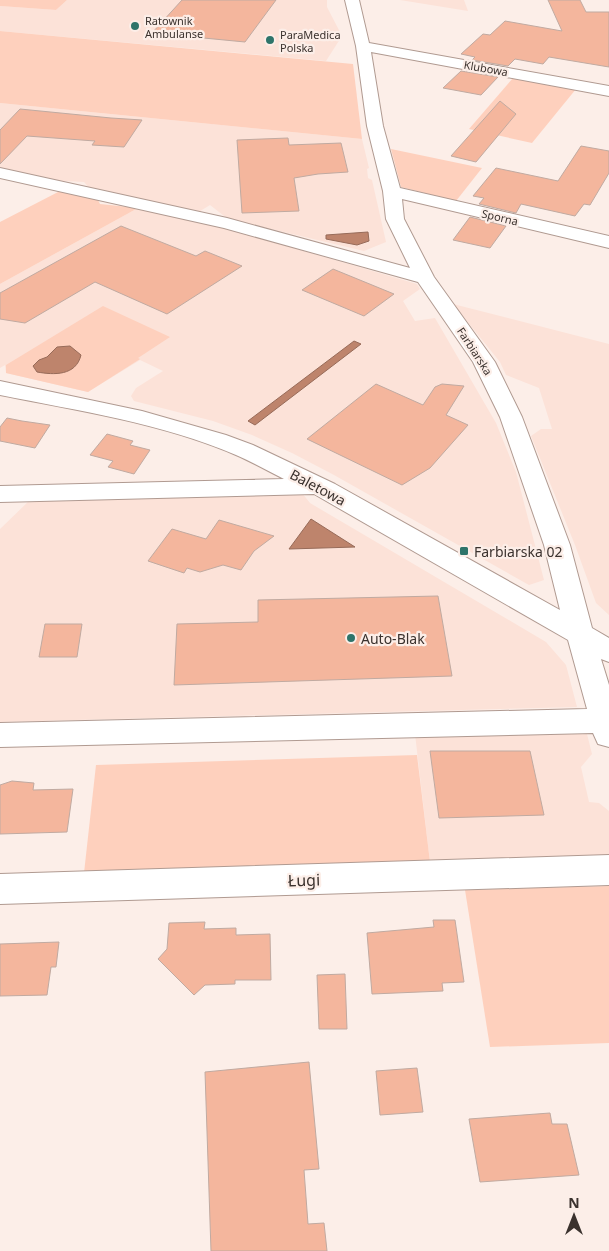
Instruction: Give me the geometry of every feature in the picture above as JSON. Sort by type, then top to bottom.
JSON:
[{"type":"street","name":"Farbiarska","points":[[352,0],[363,46],[375,126],[392,191],[395,219],[425,278],[484,362],[511,418],[557,544],[607,728]]},
{"type":"street","name":"Klubowa","points":[[363,46],[609,91]]},
{"type":"street","points":[[0,173],[227,223],[425,278]]},
{"type":"street","name":"Sporna","points":[[392,191],[609,242]]},
{"type":"street","name":"Baletowa","points":[[0,388],[105,410],[210,437],[275,464],[609,652]]},
{"type":"street","points":[[0,494],[317,486]]},
{"type":"street","points":[[0,735],[607,728]]},
{"type":"street","name":"Ługi","points":[[0,889],[609,870]]},
{"type":"shaded area","points":[[0,0],[67,0],[56,10],[0,6]]},
{"type":"shaded area","points":[[67,0],[327,0],[327,7],[342,36],[326,61],[0,31],[0,6],[56,10]]},
{"type":"shaded area","points":[[400,0],[464,0],[468,11]]},
{"type":"shaded area","points":[[0,31],[353,64],[362,139],[0,103]]},
{"type":"shaded area","points":[[513,78],[576,89],[532,143],[469,129]]},
{"type":"shaded area","points":[[0,103],[362,139],[369,168],[367,169],[368,178],[372,180],[386,242],[364,251],[228,219],[210,205],[197,213],[91,190],[84,182],[45,180],[0,170]]},
{"type":"shaded area","points":[[391,149],[482,168],[456,201],[401,187]]},
{"type":"shaded area","points":[[60,191],[97,198],[100,204],[138,208],[0,284],[0,222]]},
{"type":"shaded area","points":[[138,208],[229,229],[417,284],[420,289],[403,301],[415,321],[435,318],[496,423],[516,472],[544,580],[529,585],[334,475],[252,435],[213,421],[134,401],[131,396],[136,388],[163,371],[140,360],[88,392],[6,373],[5,365],[0,368],[0,284]]},
{"type":"shaded area","points":[[368,232],[369,241],[357,245],[326,239],[326,235]]},
{"type":"shaded area","points":[[453,304],[609,344],[609,615],[596,603],[531,436],[541,429],[552,429],[539,388],[506,375],[500,362]]},
{"type":"shaded area","points":[[103,306],[170,337],[138,358],[140,359],[88,392],[6,373],[6,365]]},
{"type":"shaded area","points":[[354,341],[361,344],[255,425],[248,421]]},
{"type":"shaded area","points":[[70,346],[81,355],[74,367],[69,370],[57,373],[44,373],[37,372],[33,366],[39,360],[47,357],[57,347]]},
{"type":"shaded area","points":[[302,493],[310,503],[546,642],[566,665],[577,707],[0,722],[0,529],[31,499]]},
{"type":"shaded area","points":[[311,519],[355,547],[289,549]]},
{"type":"shaded area","points":[[586,730],[592,754],[581,767],[589,802],[599,803],[609,811],[609,858],[430,862],[415,734]]},
{"type":"shaded area","points":[[417,755],[430,862],[84,873],[96,765]]},
{"type":"shaded area","points":[[609,886],[609,1043],[490,1047],[465,890]]},
{"type":"building","points":[[182,0],[276,0],[245,42],[152,33]]},
{"type":"building","points":[[548,0],[580,0],[586,12],[609,12],[609,67],[549,57],[543,64],[515,59],[508,66],[472,60],[475,57],[461,54],[483,34],[490,35],[505,21],[562,31]]},
{"type":"building","points":[[461,71],[498,77],[481,95],[443,88]]},
{"type":"building","points":[[500,101],[516,114],[476,162],[451,156]]},
{"type":"building","points":[[20,109],[142,120],[124,147],[92,145],[95,141],[27,136],[0,164],[0,130]]},
{"type":"building","points":[[288,138],[289,145],[341,143],[348,172],[294,178],[299,211],[242,213],[237,140]]},
{"type":"building","points":[[581,146],[609,151],[609,173],[590,205],[584,204],[575,216],[521,204],[516,213],[479,204],[484,198],[473,196],[496,168],[558,181]]},
{"type":"building","points":[[470,217],[506,226],[490,248],[453,240]]},
{"type":"building","points":[[121,226],[196,256],[205,251],[242,266],[167,314],[95,282],[25,323],[0,319],[0,293]]},
{"type":"building","points":[[333,269],[394,294],[364,316],[302,290]]},
{"type":"building","points":[[376,384],[423,405],[435,387],[442,384],[464,386],[446,415],[468,425],[430,468],[402,485],[307,439]]},
{"type":"building","points":[[7,418],[50,425],[35,448],[0,441],[0,427]]},
{"type":"building","points":[[107,434],[133,441],[130,445],[150,450],[134,474],[108,467],[113,461],[90,455]]},
{"type":"building","points":[[219,520],[274,536],[254,551],[241,570],[223,565],[200,572],[187,568],[184,573],[148,561],[172,529],[206,539]]},
{"type":"building","points":[[438,596],[452,676],[174,685],[177,624],[258,622],[258,600]]},
{"type":"building","points":[[45,624],[82,624],[77,657],[39,657]]},
{"type":"building","points":[[430,751],[530,751],[544,815],[439,818]]},
{"type":"building","points":[[12,781],[34,783],[33,790],[73,789],[67,832],[0,834],[0,785]]},
{"type":"building","points":[[433,920],[455,920],[464,982],[442,983],[443,991],[372,994],[367,933],[434,927]]},
{"type":"building","points":[[205,922],[204,929],[236,928],[236,935],[270,934],[271,980],[235,980],[235,984],[205,985],[194,995],[158,959],[167,949],[169,923]]},
{"type":"building","points":[[59,942],[56,967],[51,967],[47,995],[0,996],[0,944]]},
{"type":"building","points":[[345,974],[347,1029],[319,1029],[317,975]]},
{"type":"building","points":[[309,1062],[319,1169],[304,1170],[308,1224],[324,1223],[327,1251],[211,1251],[205,1072]]},
{"type":"building","points":[[417,1068],[423,1112],[380,1115],[376,1071]]},
{"type":"building","points":[[550,1113],[552,1124],[567,1124],[579,1175],[480,1182],[469,1119]]},
{"type":"place","name":"Ratownik Ambulanse","points":[[135,26]]},
{"type":"place","name":"ParaMedica Polska","points":[[270,40]]},
{"type":"place","name":"Farbiarska 02","points":[[464,551]]},
{"type":"place","name":"Auto-Blak","points":[[351,638]]}]
